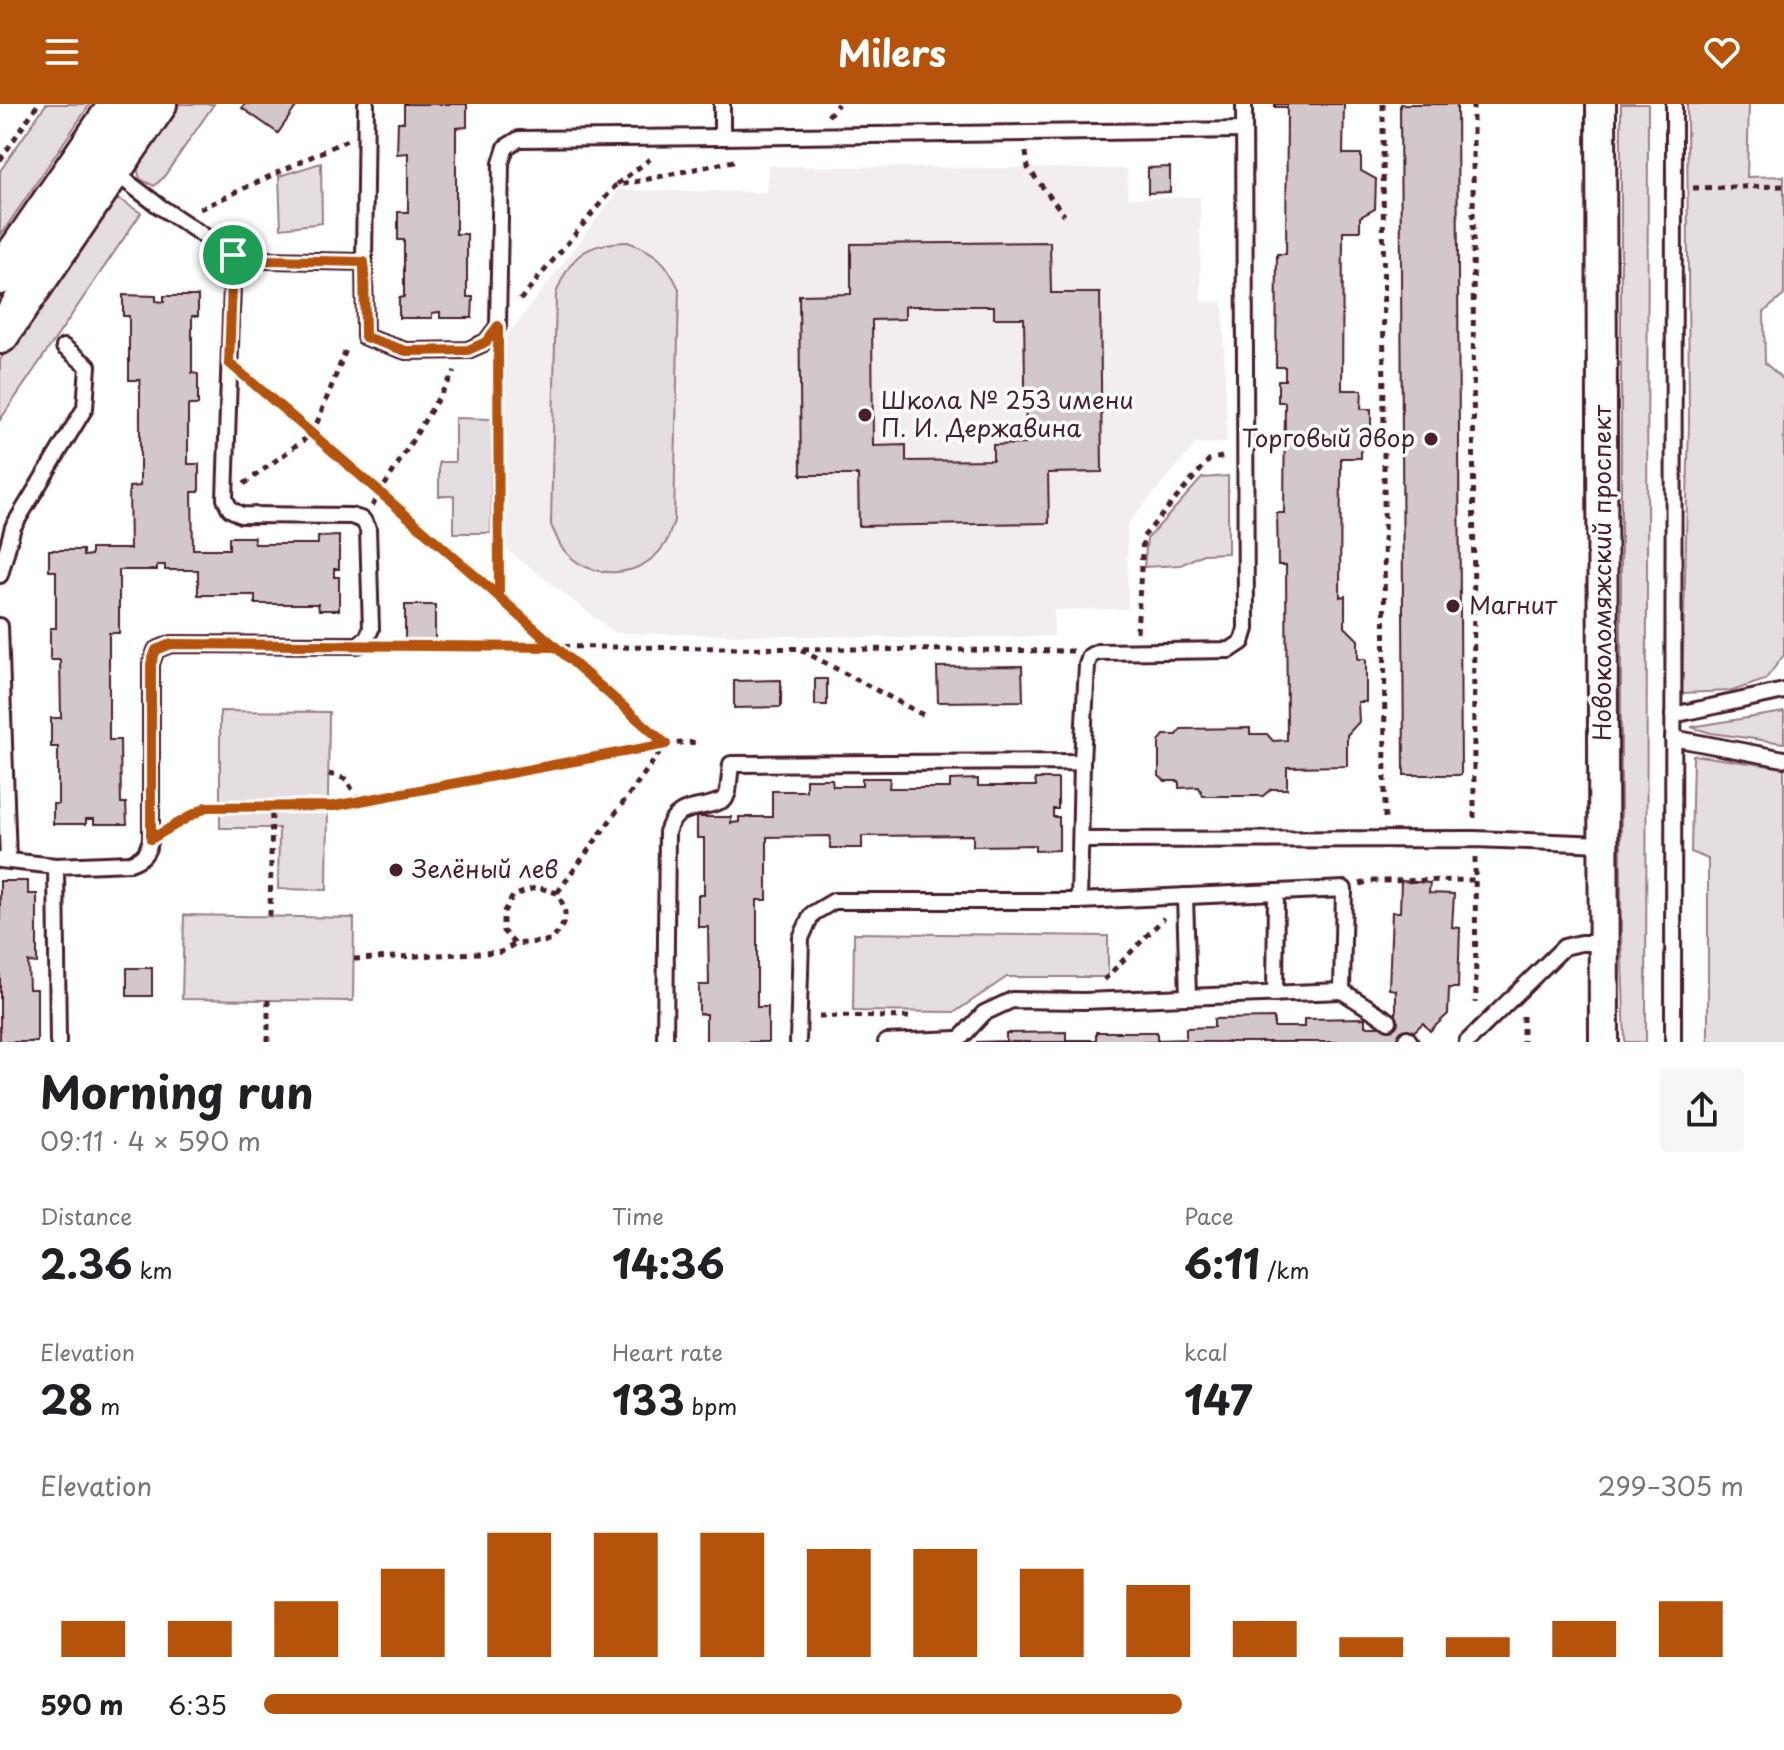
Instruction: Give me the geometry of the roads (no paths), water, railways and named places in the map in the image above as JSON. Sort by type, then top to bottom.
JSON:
[{"type":"street","points":[[0,335],[99,161],[118,104]]},
{"type":"street","points":[[0,276],[99,161],[158,104]]},
{"type":"street","name":"Новоколомяжский проспект","points":[[1601,104],[1604,1042]]},
{"type":"lane","points":[[366,104],[365,337],[406,351],[468,350],[486,342],[498,326],[501,163],[506,147],[519,139],[1244,130]]},
{"type":"lane","points":[[722,104],[722,137]]},
{"type":"lane","points":[[1079,901],[1082,762],[1090,656],[1098,652],[1230,650],[1242,642],[1246,629],[1244,104]]},
{"type":"lane","points":[[1673,1042],[1674,104]]},
{"type":"lane","points":[[99,161],[233,255],[268,260],[364,262]]},
{"type":"lane","points":[[0,626],[4,860],[56,866],[130,863],[141,859],[148,851],[151,839],[151,664],[156,650],[171,644],[358,645],[367,638],[371,629],[368,529],[363,520],[351,516],[241,515],[230,509],[225,499],[233,255]]},
{"type":"lane","points":[[0,575],[13,527],[85,408],[88,366],[64,347]]},
{"type":"lane","points":[[1673,715],[1784,691]]},
{"type":"lane","points":[[1673,738],[1784,759]]},
{"type":"lane","points":[[665,1042],[667,832],[671,819],[682,811],[725,799],[731,764],[1082,762]]},
{"type":"lane","points":[[1081,840],[1385,838],[1604,844]]},
{"type":"lane","points":[[56,866],[58,1042]]},
{"type":"lane","points":[[798,1042],[801,938],[812,914],[834,901],[1079,901],[1344,889],[1342,991]]},
{"type":"lane","points":[[1275,994],[1276,892]]},
{"type":"lane","points":[[1185,896],[1188,997]]},
{"type":"lane","points":[[1471,1037],[1564,947],[1604,943]]},
{"type":"lane","points":[[886,1042],[957,1041],[984,1013],[1012,1000],[1084,1001],[1342,991],[1389,1021]]},
{"type":"place","name":"Школа № 253 имени П. И. Державина","points":[[865,415]]},
{"type":"place","name":"Торговый двор","points":[[1431,439]]},
{"type":"place","name":"Магнит","points":[[1453,606]]},
{"type":"place","name":"Зелёный лев","points":[[396,870]]}]
